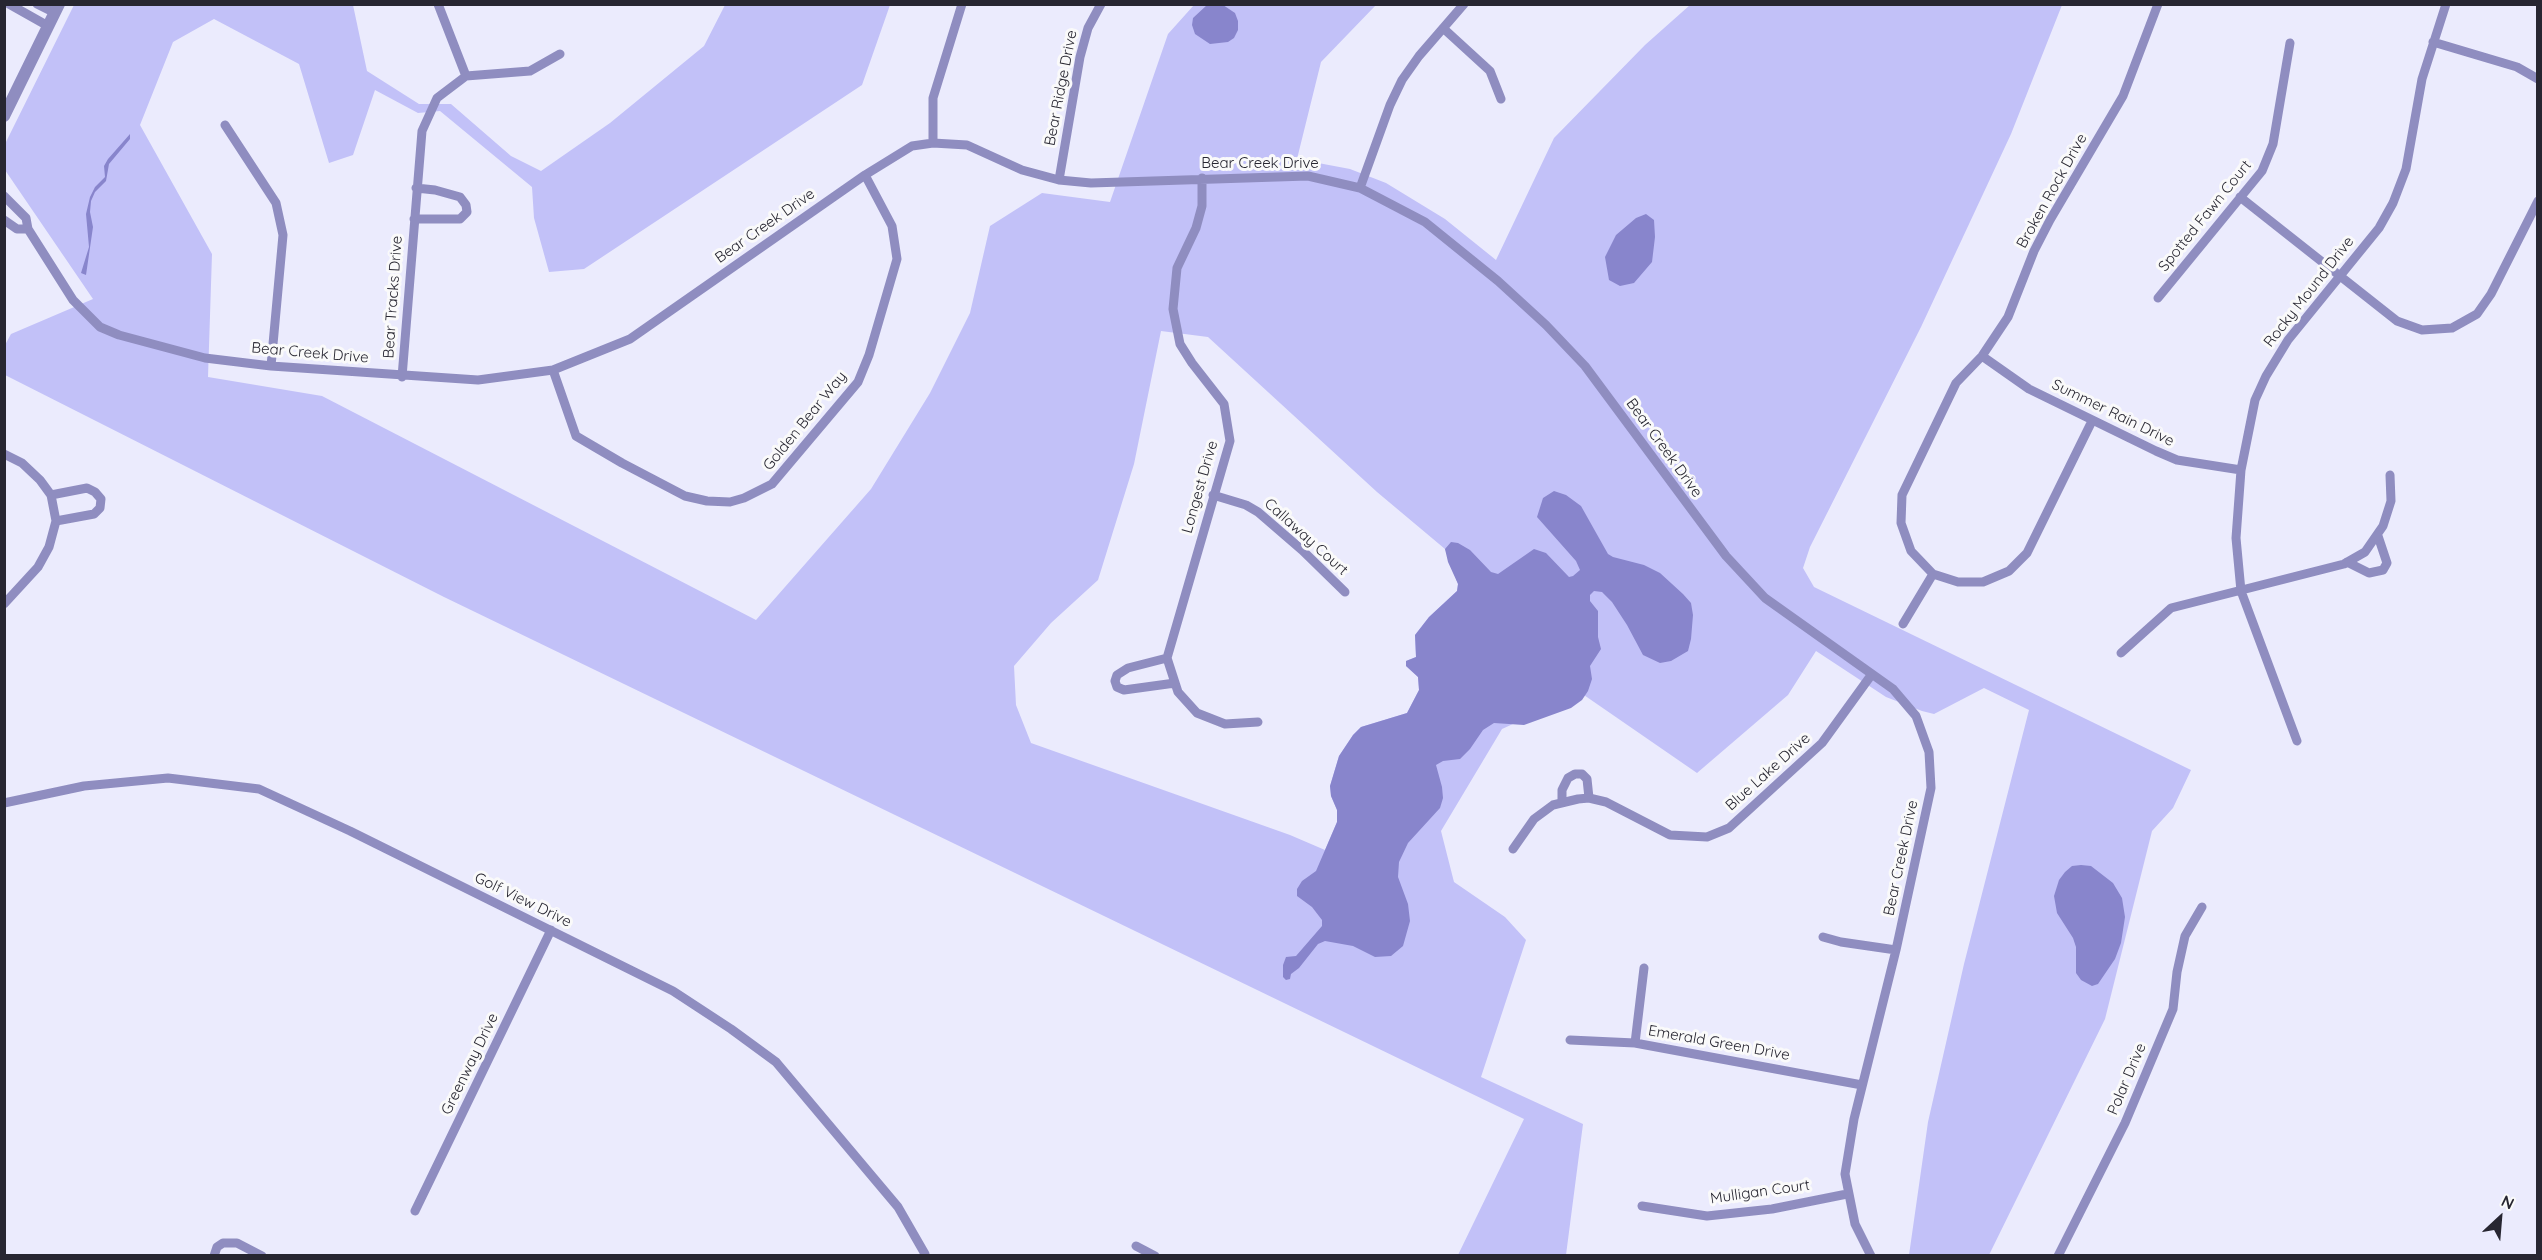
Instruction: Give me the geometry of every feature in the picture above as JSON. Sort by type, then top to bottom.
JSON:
[{"type":"street","points":[[9,4],[48,26]]},
{"type":"street","points":[[4,116],[57,9],[37,4]]},
{"type":"street","points":[[438,4],[466,76],[531,71],[560,54]]},
{"type":"street","points":[[933,142],[933,98],[962,4]]},
{"type":"street","name":"Bear Ridge Drive","points":[[1059,180],[1080,57],[1088,28],[1101,4]]},
{"type":"street","points":[[1360,189],[1390,105],[1402,80],[1419,56],[1464,4]]},
{"type":"street","name":"Broken Rock Drive","points":[[1933,574],[1911,550],[1900,523],[1902,495],[1956,383],[1982,356],[2008,316],[2034,251],[2050,220],[2124,96],[2158,4]]},
{"type":"street","name":"Rocky Mound Drive","points":[[2297,741],[2241,591],[2236,538],[2241,470],[2255,400],[2266,376],[2288,340],[2379,228],[2393,203],[2406,169],[2422,79],[2446,4]]},
{"type":"street","points":[[1443,28],[1490,71],[1501,99]]},
{"type":"street","points":[[2433,42],[2517,68],[2538,79]]},
{"type":"street","name":"Spotted Fawn Court","points":[[2158,298],[2262,171],[2273,144],[2290,43]]},
{"type":"street","name":"Bear Tracks Drive","points":[[402,377],[422,131],[437,98],[466,76]]},
{"type":"street","points":[[225,125],[276,203],[283,235],[271,366]]},
{"type":"street","name":"Bear Creek Drive","points":[[4,196],[26,218],[28,229],[73,300],[100,327],[138,342],[205,358],[271,366],[402,377],[477,380],[553,370],[630,339],[865,175],[912,146],[933,142],[967,144],[1022,170],[1059,180],[1091,183],[1308,176],[1360,189],[1425,222],[1498,281],[1546,325],[1585,366],[1726,556],[1765,597],[1893,689],[1916,716],[1929,752],[1931,788],[1896,950],[1862,1085],[1845,1174],[1847,1194],[1855,1224],[1871,1256]]},
{"type":"street","name":"Golden Bear Way","points":[[553,370],[576,436],[622,463],[685,495],[707,501],[730,502],[744,498],[772,484],[858,382],[869,355],[897,259],[892,226],[865,175]]},
{"type":"street","name":"Longest Drive","points":[[1167,658],[1230,441],[1224,404],[1180,344],[1173,309],[1177,268],[1196,228],[1202,206],[1202,178]]},
{"type":"street","name":"Bear Tracks Drive","points":[[414,219],[460,219],[467,212],[466,205],[460,197],[435,190],[416,188]]},
{"type":"street","points":[[2240,197],[2397,321],[2422,330],[2452,328],[2476,314],[2492,294],[2538,201]]},
{"type":"street","points":[[4,220],[17,229],[28,229]]},
{"type":"street","name":"Summer Rain Drive","points":[[1982,356],[2029,389],[2177,460],[2241,470]]},
{"type":"street","points":[[1903,624],[1933,574],[1958,582],[1983,582],[2009,571],[2019,562],[2027,553],[2092,421]]},
{"type":"street","points":[[4,454],[22,463],[40,480],[51,495],[56,521],[50,547],[38,567],[4,604]]},
{"type":"street","points":[[2121,653],[2171,608],[2347,562],[2365,552],[2378,536],[2391,501],[2390,475]]},
{"type":"street","points":[[51,495],[87,488],[95,492],[101,500],[100,508],[94,514],[56,521]]},
{"type":"street","name":"Callaway Court","points":[[1213,495],[1246,505],[1258,512],[1302,550],[1345,592]]},
{"type":"street","points":[[2347,562],[2369,573],[2383,570],[2387,562],[2378,536]]},
{"type":"street","points":[[1175,682],[1124,690],[1117,687],[1115,681],[1117,675],[1128,668],[1167,658],[1175,682],[1178,692],[1209,720],[1225,724],[1258,722]]},
{"type":"street","name":"Blue Lake Drive","points":[[1513,849],[1533,819],[1553,805],[1589,798],[1606,802],[1670,835],[1707,837],[1729,828],[1822,743],[1872,674]]},
{"type":"street","points":[[1562,802],[1562,790],[1568,778],[1575,774],[1582,774],[1587,779],[1589,798]]},
{"type":"street","name":"Golf View Drive","points":[[4,803],[84,786],[168,778],[259,789],[318,815],[673,991],[731,1029],[776,1062],[898,1207],[925,1254]]},
{"type":"street","name":"Polar Drive","points":[[2058,1256],[2125,1123],[2173,1008],[2177,972],[2185,936],[2202,907]]},
{"type":"street","name":"Greenway Drive","points":[[415,1211],[551,930]]},
{"type":"street","points":[[1822,937],[1896,950]]},
{"type":"street","points":[[1635,1043],[1644,968]]},
{"type":"street","name":"Emerald Green Drive","points":[[1570,1040],[1635,1043],[1862,1085]]},
{"type":"street","name":"Mulligan Court","points":[[1642,1206],[1707,1216],[1772,1209],[1847,1194]]},
{"type":"street","points":[[214,1256],[218,1247],[223,1243],[237,1243],[262,1256]]},
{"type":"street","points":[[1136,1246],[1155,1256]]},
{"type":"shaded area","points":[[74,5],[353,5],[367,71],[419,104],[451,104],[511,156],[541,171],[610,123],[704,46],[725,5],[890,5],[862,85],[584,269],[549,272],[534,218],[532,187],[440,111],[418,113],[375,90],[353,155],[329,163],[299,64],[214,19],[173,42],[140,125],[212,254],[208,377],[322,396],[756,620],[871,489],[930,393],[970,313],[990,226],[1042,193],[1110,202],[1168,34],[1194,5],[1376,5],[1321,62],[1297,159],[1350,169],[1386,183],[1445,219],[1496,260],[1554,138],[1645,45],[1690,5],[2062,5],[2011,134],[1921,327],[1810,547],[1803,568],[1814,587],[2191,770],[2173,808],[2152,831],[2105,1019],[1989,1255],[1909,1255],[1928,1122],[1964,964],[2029,710],[1984,688],[1934,714],[1922,711],[1886,697],[1816,651],[1788,695],[1697,773],[1581,693],[1502,729],[1441,831],[1454,882],[1505,917],[1526,940],[1481,1077],[1583,1124],[1566,1255],[1458,1255],[1524,1119],[444,597],[5,375],[5,345],[11,334],[93,299],[5,170],[4,146]],"holes":[[[1161,331],[1208,337],[1377,492],[1445,549],[1458,584],[1457,591],[1429,617],[1415,635],[1416,657],[1406,661],[1406,666],[1418,677],[1419,690],[1407,713],[1361,727],[1339,756],[1330,786],[1331,796],[1337,810],[1337,822],[1325,850],[1290,835],[1031,743],[1016,705],[1014,666],[1051,623],[1098,580],[1134,464]]]},
{"type":"shaded area","points":[[1207,5],[1223,5],[1235,13],[1238,30],[1234,38],[1228,42],[1210,44],[1195,34],[1192,25],[1193,18]]},
{"type":"shaded area","points":[[130,134],[130,139],[109,164],[106,181],[95,192],[91,201],[90,212],[93,227],[86,275],[81,273],[89,247],[86,214],[90,197],[95,187],[105,177],[104,166],[108,159]]},
{"type":"shaded area","points":[[1646,214],[1654,220],[1655,237],[1652,262],[1634,283],[1620,286],[1609,280],[1605,257],[1616,235],[1636,218]]},
{"type":"shaded area","points":[[1554,491],[1566,495],[1581,506],[1608,554],[1644,565],[1660,573],[1691,603],[1693,615],[1688,651],[1671,661],[1660,663],[1643,655],[1612,602],[1602,592],[1594,591],[1590,595],[1590,601],[1598,611],[1598,637],[1601,649],[1590,666],[1592,679],[1582,700],[1571,708],[1524,725],[1494,723],[1483,730],[1460,759],[1443,761],[1436,765],[1442,787],[1443,798],[1440,808],[1408,843],[1399,862],[1398,877],[1408,904],[1410,921],[1403,946],[1391,956],[1375,957],[1353,946],[1325,941],[1318,944],[1299,968],[1291,974],[1290,979],[1286,980],[1283,977],[1283,965],[1286,957],[1296,956],[1322,926],[1322,920],[1312,907],[1297,896],[1297,889],[1302,881],[1316,871],[1337,822],[1337,810],[1331,796],[1330,786],[1339,756],[1361,727],[1407,713],[1419,690],[1418,677],[1406,666],[1406,661],[1416,657],[1415,635],[1429,617],[1457,591],[1458,584],[1445,549],[1451,542],[1458,543],[1470,550],[1491,572],[1498,574],[1534,549],[1546,553],[1569,577],[1573,576],[1580,570],[1576,561],[1537,517],[1543,498]]},
{"type":"shaded area","points":[[2072,866],[2091,866],[2113,883],[2122,898],[2125,917],[2121,943],[2115,959],[2098,984],[2092,986],[2081,980],[2076,973],[2076,947],[2057,913],[2054,896],[2059,880],[2065,872]]}]
